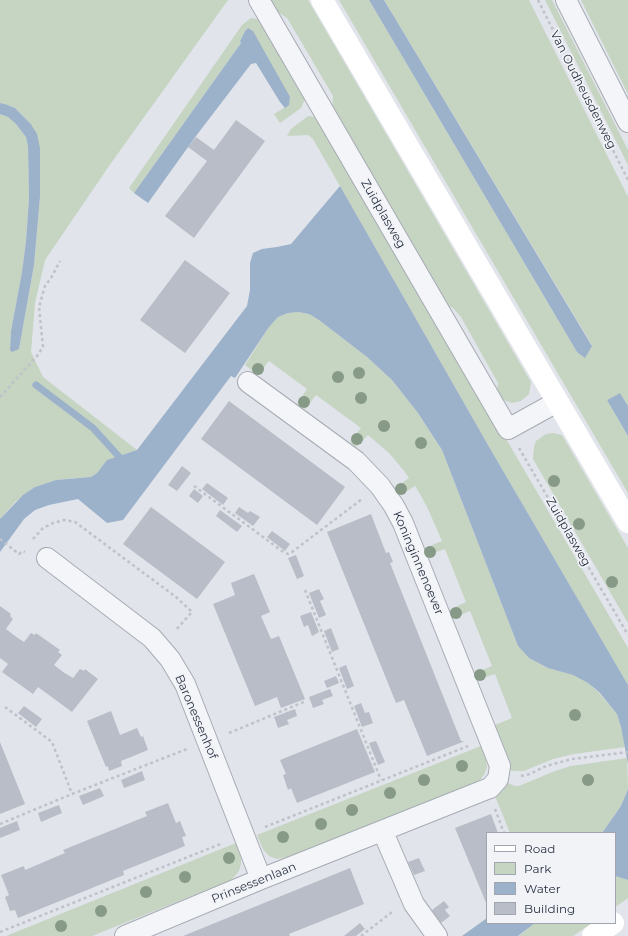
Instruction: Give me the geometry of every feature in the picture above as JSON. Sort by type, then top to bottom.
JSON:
[{"type":"main road","points":[[322,0],[628,522]]},
{"type":"main road","points":[[616,921],[628,913]]},
{"type":"main road","points":[[593,936],[611,924]]},
{"type":"street","name":"Zuidplasweg","points":[[258,0],[508,429]]},
{"type":"street","points":[[566,0],[628,122]]},
{"type":"street","name":"Koninginnenoever","points":[[248,382],[356,461],[380,486],[394,506],[403,523],[500,766],[498,779]]},
{"type":"street","points":[[508,429],[557,402]]},
{"type":"street","name":"Baronessenhof","points":[[47,558],[152,638],[170,659],[185,684],[261,879]]},
{"type":"street","name":"Prinsessenlaan","points":[[125,936],[261,879],[383,832],[490,788],[498,779]]},
{"type":"street","points":[[383,832],[411,897],[437,936]]},
{"type":"path","name":"Van Oudheusdenweg","points":[[538,0],[628,180]]},
{"type":"path","points":[[0,396],[38,356],[43,347],[39,307],[45,286],[60,261]]},
{"type":"path","name":"Zuidplasweg","points":[[508,429],[628,635]]},
{"type":"path","points":[[194,486],[288,554],[380,486]]},
{"type":"path","points":[[31,541],[43,528],[53,523],[64,520],[75,522],[176,597],[192,612],[161,648]]},
{"type":"path","points":[[0,539],[15,550]]},
{"type":"path","points":[[23,551],[27,546]]},
{"type":"path","points":[[305,590],[381,780]]},
{"type":"path","points":[[0,824],[306,701]]},
{"type":"path","points":[[5,707],[52,742],[72,794]]},
{"type":"path","points":[[498,779],[530,774],[546,766],[572,759],[628,752]]},
{"type":"path","points":[[361,936],[411,897]]},
{"type":"green space","points":[[0,0],[228,0],[109,166],[45,260],[35,303],[31,352],[43,377],[137,450],[107,460],[97,473],[91,477],[56,480],[35,487],[15,502],[0,519],[0,114],[8,117],[16,124],[26,137],[28,146],[29,198],[26,241],[11,331],[10,350],[19,349],[34,265],[40,197],[30,123],[15,108],[0,103]]},
{"type":"green space","points":[[267,0],[308,0],[531,382],[529,394],[521,401],[512,403],[503,400],[496,395],[498,383],[461,317],[453,308],[444,303],[332,111],[333,96],[287,18],[273,9]]},
{"type":"green space","points":[[339,0],[369,0],[577,352],[592,345],[384,0],[529,0],[628,197],[628,406],[620,393],[607,400],[628,436],[628,493]]},
{"type":"green space","points":[[545,0],[552,0],[628,150],[628,165]]},
{"type":"green space","points":[[581,0],[628,0],[628,94]]},
{"type":"green space","points":[[251,18],[263,20],[305,99],[301,108],[280,123],[274,114],[289,105],[248,28],[240,41],[241,43],[134,193],[129,188],[242,25]]},
{"type":"green space","points":[[308,116],[316,117],[330,137],[628,648],[628,685],[488,445],[313,139],[308,135],[287,136],[291,129]]},
{"type":"green space","points":[[298,312],[309,314],[319,320],[367,357],[392,380],[418,413],[442,450],[518,646],[529,658],[548,668],[573,675],[588,683],[598,692],[617,714],[625,747],[574,754],[553,759],[524,771],[511,771],[510,762],[495,725],[512,718],[495,674],[477,680],[475,673],[492,666],[470,611],[453,618],[449,610],[466,602],[445,549],[427,555],[425,548],[442,541],[428,509],[415,486],[399,496],[395,488],[409,478],[389,453],[368,435],[356,447],[350,442],[361,428],[316,395],[305,409],[297,404],[307,389],[269,361],[258,375],[245,365],[269,327],[278,317],[288,313]]},
{"type":"green space","points":[[553,433],[562,435],[628,548],[628,623],[533,459],[536,441],[546,434]]},
{"type":"green space","points":[[481,746],[487,767],[481,779],[476,782],[288,857],[277,859],[269,856],[263,849],[257,835]]},
{"type":"green space","points":[[627,758],[628,789],[621,806],[603,832],[510,832],[495,796],[501,792],[508,783],[519,786],[571,766]]},
{"type":"green space","points":[[236,843],[241,858],[241,864],[239,871],[229,881],[92,936],[6,936]]},
{"type":"green space","points":[[616,876],[628,880],[628,898],[616,906]]},
{"type":"green space","points":[[534,924],[591,924],[573,936],[519,936]]},
{"type":"water","points":[[369,0],[384,0],[592,346],[585,358],[577,352]]},
{"type":"water","points":[[248,28],[253,31],[290,97],[289,105],[285,108],[256,63],[251,64],[196,136],[148,203],[134,193],[241,43],[240,41]]},
{"type":"water","points":[[0,103],[15,108],[30,123],[37,134],[40,148],[40,197],[34,265],[19,349],[12,352],[10,350],[11,331],[26,241],[29,198],[28,146],[26,137],[16,124],[8,117],[0,114]]},
{"type":"water","points":[[340,186],[488,445],[628,685],[628,764],[617,714],[599,692],[588,683],[573,675],[548,668],[529,658],[518,646],[442,450],[418,413],[392,380],[367,357],[309,314],[298,312],[288,313],[278,317],[269,327],[235,378],[231,376],[123,520],[107,523],[78,499],[49,505],[35,510],[24,519],[0,552],[0,519],[23,495],[35,487],[56,480],[91,477],[97,473],[107,460],[137,450],[247,306],[250,290],[250,263],[253,253],[262,249],[291,244]]},
{"type":"water","points":[[620,393],[628,406],[628,436],[607,400]]},
{"type":"water","points":[[628,789],[628,880],[616,876],[616,832],[603,832],[621,806]]},
{"type":"water","points":[[486,919],[486,924],[534,924],[518,936],[462,936]]},
{"type":"building","points":[[236,120],[265,141],[194,238],[165,216],[207,161],[188,147],[196,137],[214,150]]},
{"type":"building","points":[[185,260],[230,293],[185,353],[140,320]]},
{"type":"building","points":[[229,401],[345,487],[317,525],[201,439]]},
{"type":"building","points":[[182,466],[191,473],[177,491],[168,485]]},
{"type":"building","points":[[207,483],[228,498],[223,505],[202,489]]},
{"type":"building","points":[[194,489],[203,496],[198,503],[189,496]]},
{"type":"building","points":[[151,507],[225,562],[197,599],[123,544]]},
{"type":"building","points":[[239,507],[248,513],[250,511],[260,517],[253,526],[235,513]]},
{"type":"building","points":[[220,510],[242,526],[237,532],[216,516]]},
{"type":"building","points":[[371,514],[386,553],[389,552],[393,562],[390,563],[461,741],[465,741],[427,756],[404,700],[396,703],[327,532]]},
{"type":"building","points":[[272,531],[290,544],[285,551],[267,537]]},
{"type":"building","points":[[296,555],[304,576],[297,579],[288,558]]},
{"type":"building","points":[[254,574],[270,612],[261,616],[271,639],[279,636],[305,699],[281,708],[277,697],[255,706],[213,604],[235,595],[231,583]]},
{"type":"building","points":[[319,589],[324,599],[320,601],[326,615],[319,618],[309,593]]},
{"type":"building","points":[[0,606],[11,614],[10,616],[13,619],[6,629],[15,636],[24,642],[31,633],[35,635],[36,633],[60,650],[58,652],[62,655],[54,665],[63,672],[73,678],[80,669],[84,671],[85,669],[98,679],[72,712],[38,687],[33,694],[2,672],[8,664],[0,658]]},
{"type":"building","points":[[311,612],[319,632],[312,636],[308,625],[304,627],[300,616]]},
{"type":"building","points":[[331,628],[339,649],[332,652],[324,631]]},
{"type":"building","points":[[346,665],[354,686],[347,689],[339,668]]},
{"type":"building","points":[[336,676],[339,683],[327,688],[324,681]]},
{"type":"building","points":[[330,689],[333,696],[322,700],[324,704],[313,708],[309,697]]},
{"type":"building","points":[[361,703],[365,713],[369,712],[373,723],[362,727],[354,706]]},
{"type":"building","points":[[24,706],[42,719],[36,727],[18,713]]},
{"type":"building","points":[[295,709],[297,716],[287,720],[289,724],[278,728],[274,717]]},
{"type":"building","points":[[111,711],[120,735],[137,728],[141,737],[143,736],[148,750],[121,761],[122,766],[109,771],[87,721]]},
{"type":"building","points":[[357,729],[375,772],[297,803],[291,788],[288,790],[283,775],[286,774],[280,760]]},
{"type":"building","points":[[376,741],[385,762],[378,765],[369,743]]},
{"type":"building","points":[[0,742],[25,804],[0,814]]},
{"type":"building","points":[[142,771],[145,780],[124,788],[121,780]]},
{"type":"building","points":[[100,788],[104,796],[83,805],[79,796]]},
{"type":"building","points":[[168,803],[176,823],[180,821],[186,836],[182,837],[185,846],[123,871],[124,875],[18,918],[15,910],[10,911],[5,897],[9,895],[1,875],[24,866],[25,870],[65,853],[63,850],[147,816],[145,812]]},
{"type":"building","points":[[59,805],[62,813],[41,822],[38,813]]},
{"type":"building","points":[[491,814],[498,832],[486,832],[486,903],[455,828]]},
{"type":"building","points":[[17,821],[20,830],[0,838],[0,828]]},
{"type":"building","points":[[419,858],[425,871],[414,875],[408,862]]},
{"type":"building","points":[[350,868],[364,904],[289,934],[290,936],[183,936]]},
{"type":"building","points":[[444,901],[449,907],[445,910],[450,916],[441,923],[432,910]]},
{"type":"building","points":[[360,923],[365,929],[356,936],[344,936]]},
{"type":"waterway","points":[[36,385],[93,428],[122,460],[122,462]]}]
